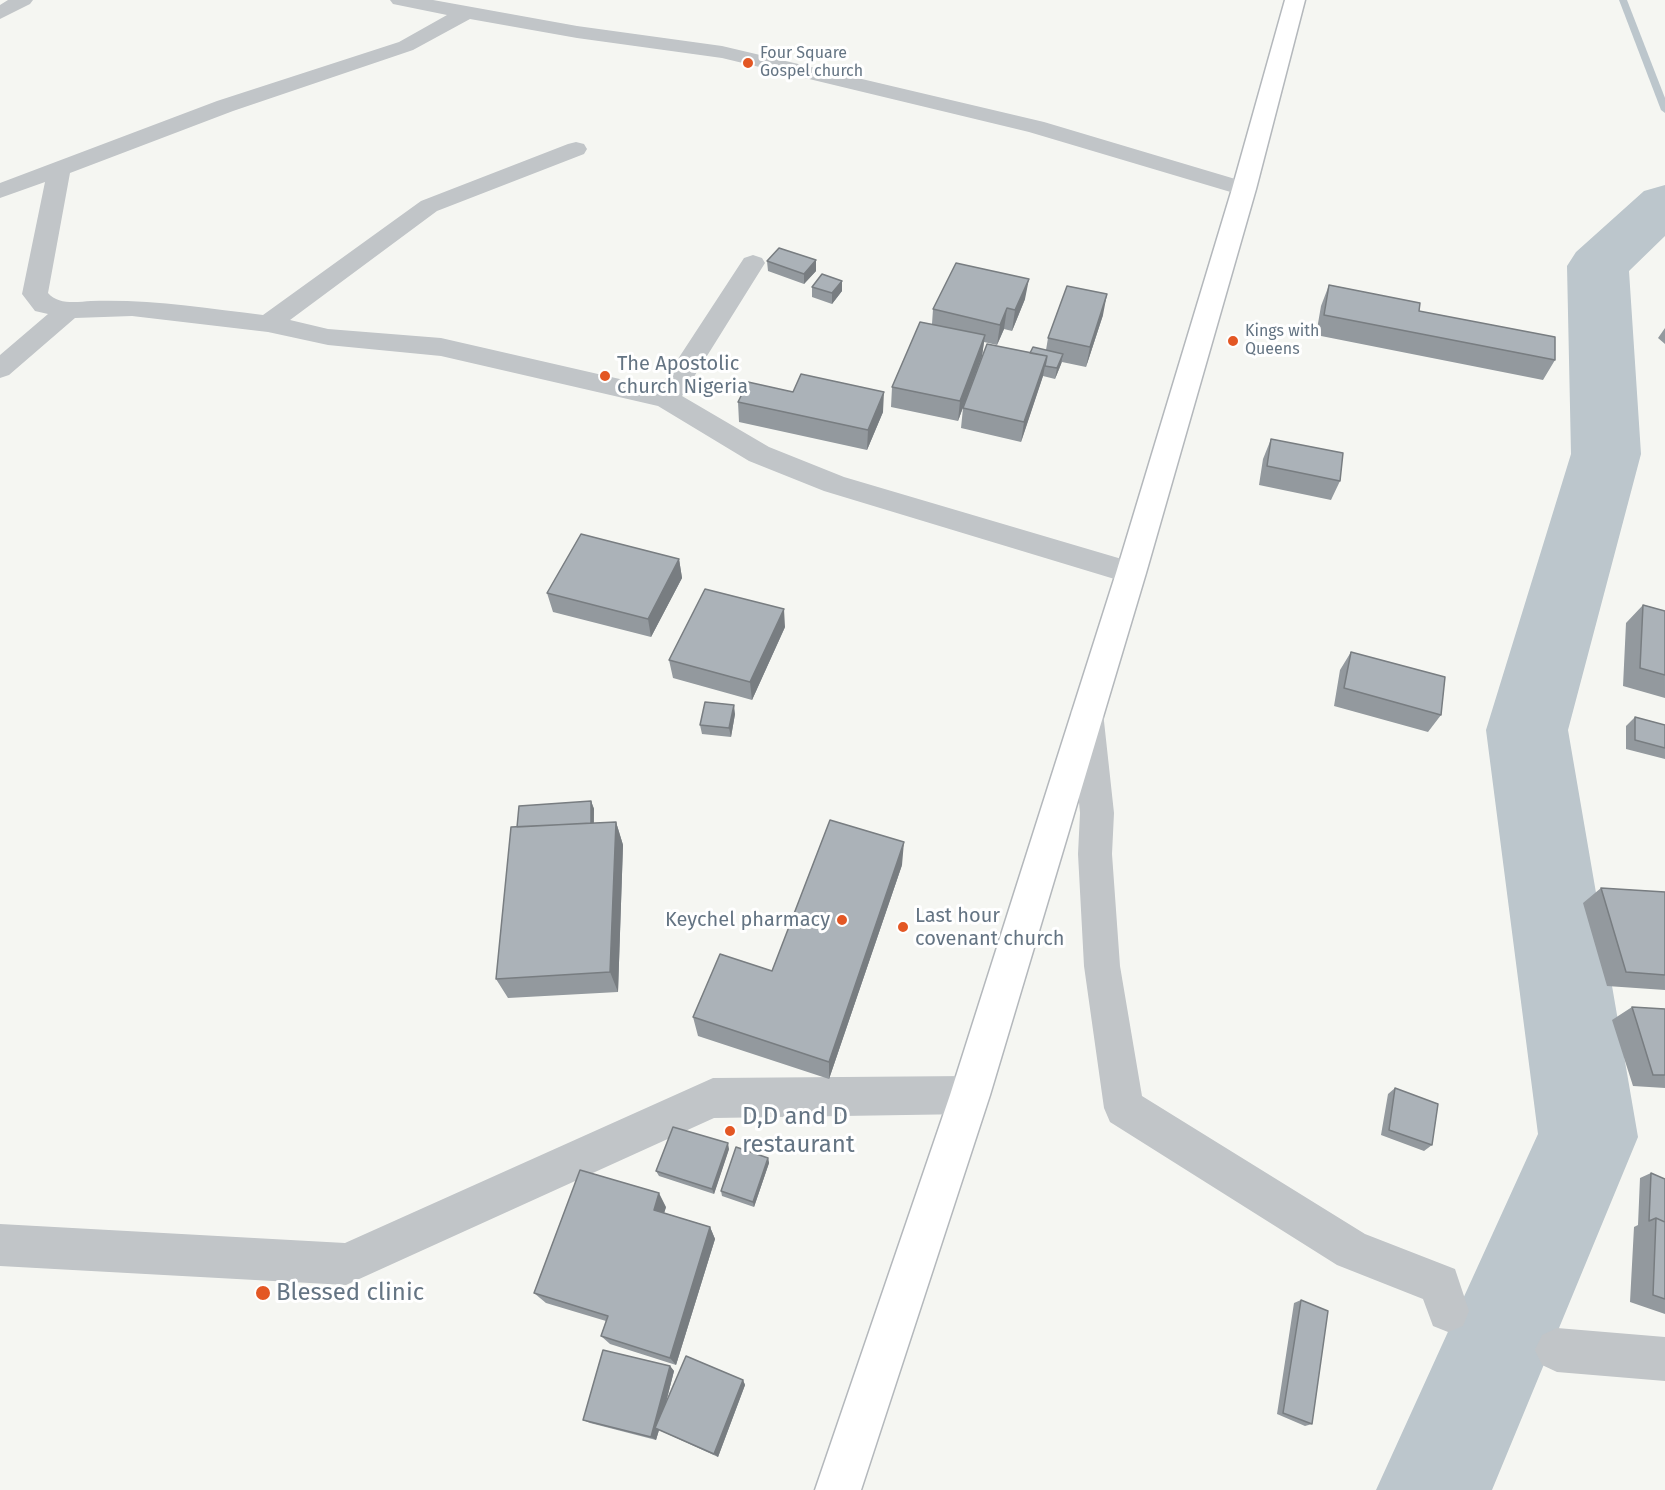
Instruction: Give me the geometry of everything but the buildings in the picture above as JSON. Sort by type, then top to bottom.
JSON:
[{"type":"main road","points":[[838,1490],[970,1095],[1131,573],[1244,189],[1295,0]]},
{"type":"street","points":[[0,14],[23,0]]},
{"type":"street","points":[[400,0],[465,13],[722,52],[1036,127],[1244,189]]},
{"type":"street","points":[[0,191],[225,106],[406,46],[465,13]]},
{"type":"street","points":[[268,324],[429,206],[576,148]]},
{"type":"street","points":[[59,168],[35,294],[45,305],[69,310],[132,308],[268,324],[328,337],[441,348],[666,399],[759,454],[834,484],[1131,573]]},
{"type":"street","points":[[666,399],[753,263]]},
{"type":"street","points":[[0,369],[69,310]]},
{"type":"street","points":[[1087,712],[1097,813],[1095,854],[1102,966],[1124,1108],[1352,1250],[1440,1284],[1448,1311]]},
{"type":"street","points":[[0,1245],[346,1264],[712,1098],[970,1095]]},
{"type":"street","points":[[1557,1350],[1665,1359]]},
{"type":"waterway","points":[[1623,0],[1665,110]]},
{"type":"waterway","points":[[1434,1490],[1588,1137],[1527,730],[1606,454],[1598,266],[1665,203]]},
{"type":"place","name":"Four Square Gospel church","points":[[748,63]]},
{"type":"place","name":"Kings with Queens","points":[[1233,341]]},
{"type":"place","name":"The Apostolic church Nigeria","points":[[605,376]]},
{"type":"place","name":"Keychel pharmacy","points":[[842,920]]},
{"type":"place","name":"Last hour covenant church","points":[[903,927]]},
{"type":"place","name":"D,D and D restaurant","points":[[730,1131]]},
{"type":"place","name":"Blessed clinic","points":[[263,1293]]}]
